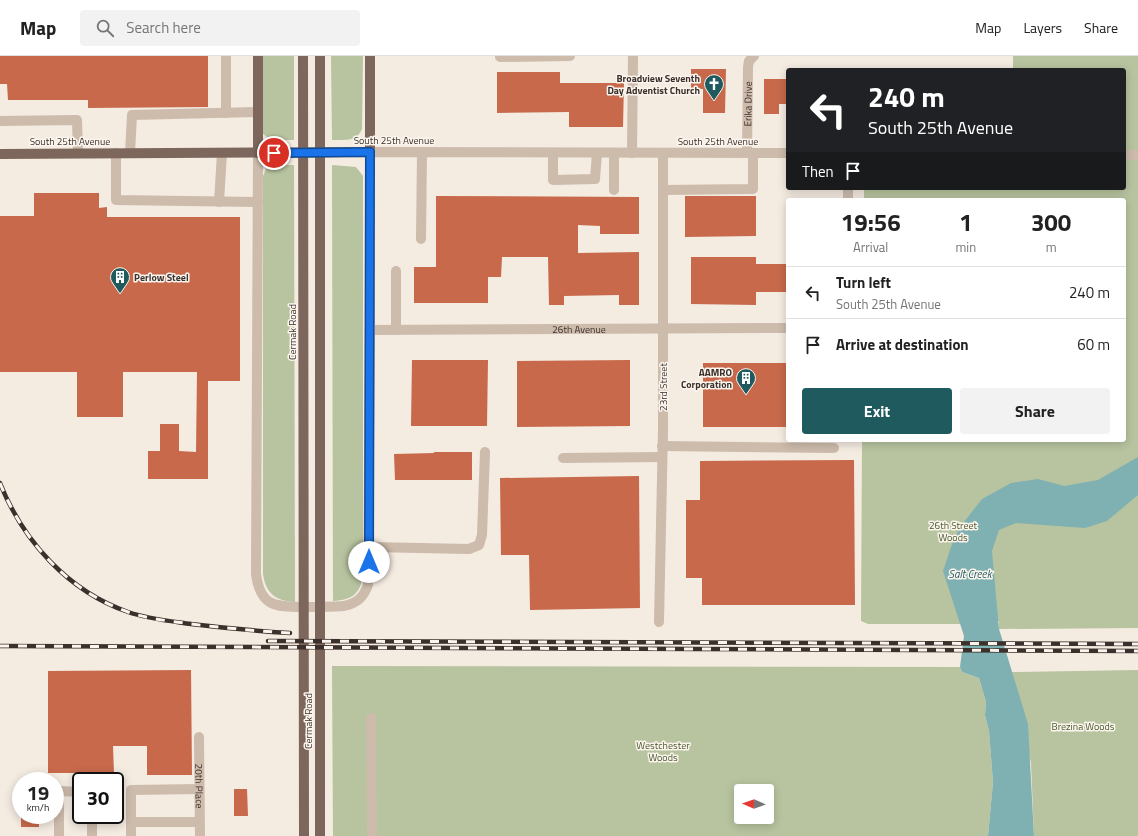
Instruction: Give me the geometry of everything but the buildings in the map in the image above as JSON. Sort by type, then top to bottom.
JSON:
[{"type":"main road","points":[[258,56],[258,153]]},
{"type":"main road","name":"Cermak Road","points":[[303,56],[304,836]]},
{"type":"main road","name":"Cermak Road","points":[[320,56],[320,836]]},
{"type":"main road","points":[[370,56],[370,152]]},
{"type":"main road","name":"South 25th Avenue","points":[[0,154],[370,152]]},
{"type":"street","points":[[226,56],[226,112]]},
{"type":"street","points":[[500,57],[570,56]]},
{"type":"street","points":[[632,153],[633,56]]},
{"type":"street","name":"Erika Drive","points":[[663,190],[753,189],[750,153],[748,67],[749,61],[753,56]]},
{"type":"street","points":[[130,153],[132,115],[258,112]]},
{"type":"street","points":[[0,121],[77,120],[78,153]]},
{"type":"street","points":[[258,153],[256,574],[260,592],[268,602],[280,607],[344,606],[354,604],[361,599],[368,585],[370,152]]},
{"type":"street","name":"South 25th Avenue","points":[[370,152],[786,153]]},
{"type":"street","points":[[421,239],[422,152]]},
{"type":"street","points":[[116,153],[116,200],[258,202]]},
{"type":"street","points":[[219,202],[222,153]]},
{"type":"street","points":[[553,153],[553,180],[595,179],[597,153]]},
{"type":"street","points":[[614,153],[614,190]]},
{"type":"street","name":"23rd Street","points":[[659,622],[662,457],[663,153]]},
{"type":"street","points":[[1126,155],[1138,155]]},
{"type":"street","points":[[396,271],[396,330]]},
{"type":"street","name":"26th Avenue","points":[[370,330],[786,328]]},
{"type":"street","points":[[662,446],[834,448]]},
{"type":"street","points":[[369,547],[469,549],[479,545],[482,535],[484,452]]},
{"type":"street","points":[[563,458],[662,457]]},
{"type":"street","points":[[372,718],[372,836]]},
{"type":"street","name":"20th Place","points":[[199,737],[200,836]]},
{"type":"street","points":[[131,836],[131,790],[200,789]]},
{"type":"street","points":[[59,836],[59,791],[72,792]]},
{"type":"street","points":[[131,822],[200,822]]},
{"type":"street","points":[[92,824],[92,836]]},
{"type":"green space","points":[[263,56],[294,56],[294,140],[271,140],[263,134]]},
{"type":"green space","points":[[331,56],[363,56],[362,129],[357,136],[350,139],[332,140]]},
{"type":"green space","name":"26th Street Woods","points":[[1013,56],[1138,56],[1138,628],[999,629],[999,621],[961,621],[962,624],[868,624],[861,621],[862,442],[1126,442],[1126,198],[864,198],[864,190],[1126,190],[1126,68],[1013,68]]},
{"type":"green space","points":[[272,165],[294,165],[295,602],[282,600],[273,595],[269,591],[264,581],[263,574],[263,176],[266,169]]},
{"type":"green space","points":[[332,165],[356,167],[363,176],[363,573],[360,586],[355,594],[346,599],[333,601]]},
{"type":"green space","name":"Westchester Woods","points":[[332,666],[960,667],[962,672],[979,678],[986,702],[985,715],[989,731],[993,782],[988,836],[333,836]]},
{"type":"green space","name":"Brezina Woods","points":[[1138,670],[1138,836],[1034,836],[1031,763],[1012,672]]},
{"type":"water","name":"Salt Creek","points":[[1138,457],[1138,495],[1107,521],[1085,528],[1016,523],[999,530],[992,551],[999,629],[1028,724],[1034,836],[988,836],[993,782],[989,731],[985,715],[986,702],[979,678],[962,672],[960,667],[964,636],[943,571],[951,547],[960,527],[982,499],[1011,483],[1038,479],[1064,486],[1098,480]]},
{"type":"railway","points":[[0,483],[21,525],[50,561],[67,577],[106,603],[128,612],[159,620],[216,627],[290,633]]},
{"type":"railway","points":[[268,641],[1138,644]]},
{"type":"railway","points":[[0,646],[1138,651]]},
{"type":"place","name":"Broadview Seventh Day Adventist Church","points":[[714,101]]},
{"type":"place","name":"Perlow Steel","points":[[120,294]]},
{"type":"place","name":"AAMRO Corporation","points":[[746,395]]},
{"type":"route","points":[[274,153],[370,152],[369,562]]}]
